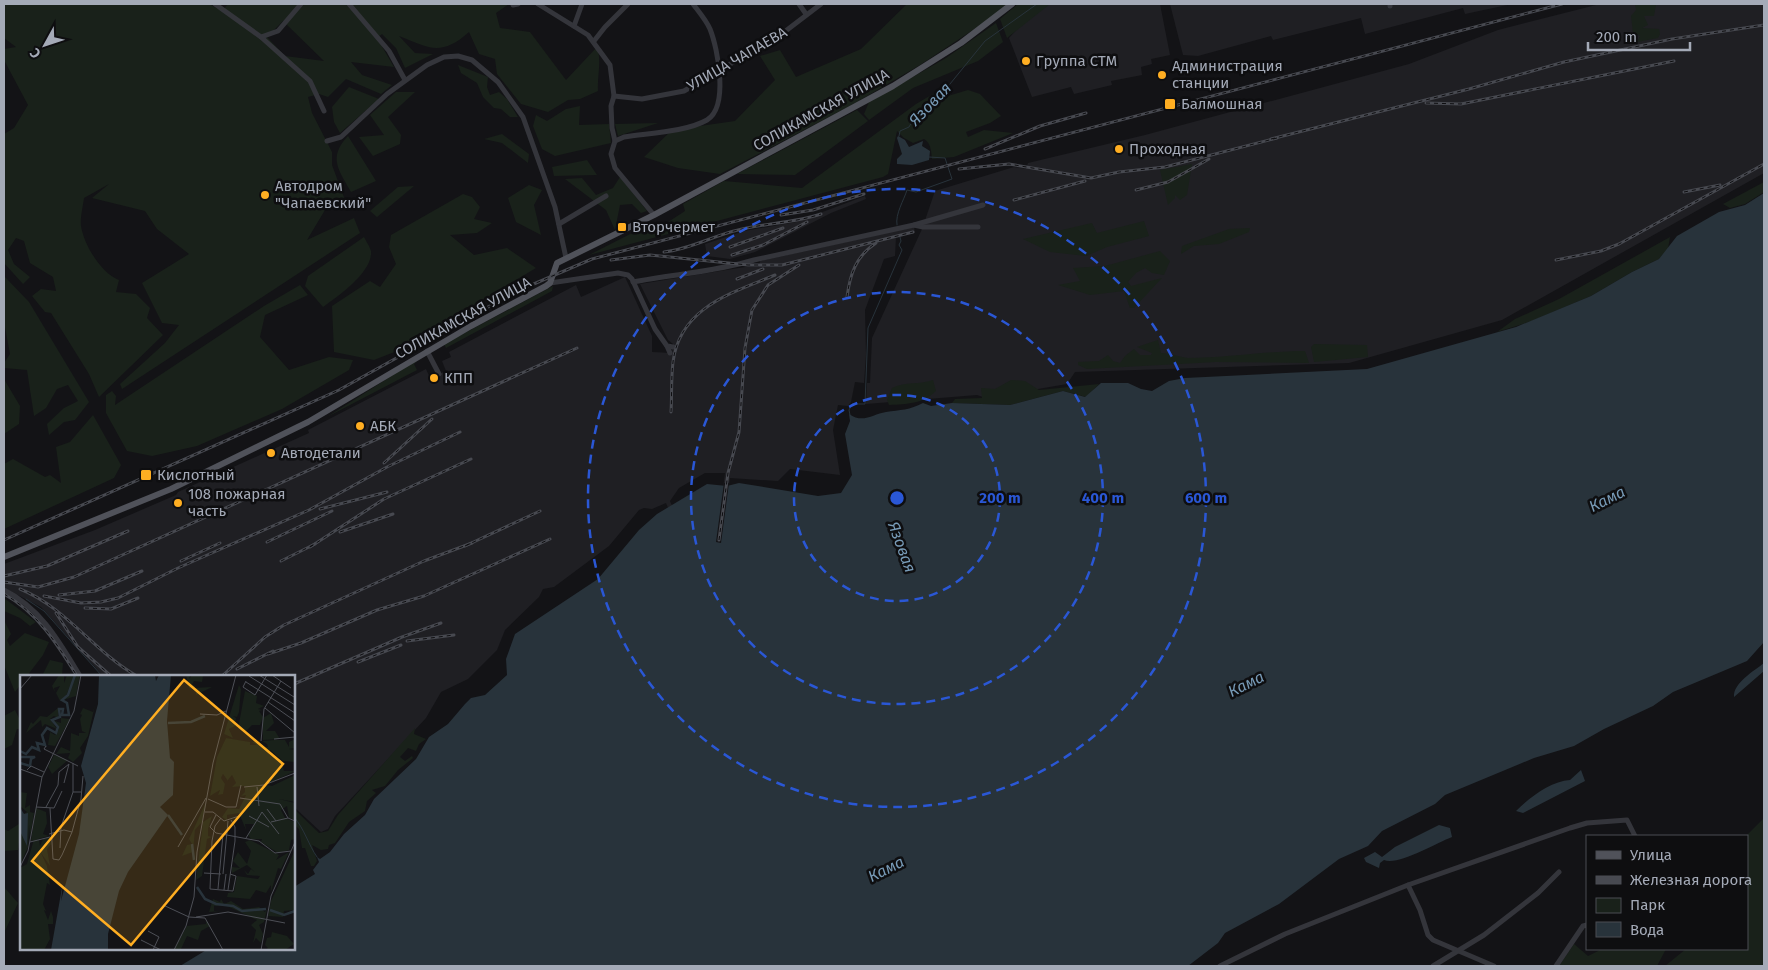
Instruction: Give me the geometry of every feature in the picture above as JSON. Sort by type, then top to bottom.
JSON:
[{"type":"main road","name":"СОЛИКАМСКАЯ УЛИЦА","points":[[4,557],[171,489],[335,408],[427,351],[550,282],[554,266],[566,258],[654,214],[900,81],[961,44],[1012,4]]},
{"type":"street","points":[[216,4],[261,37],[310,81],[324,110]]},
{"type":"street","points":[[261,37],[278,31],[301,4]]},
{"type":"street","points":[[349,4],[389,51],[405,80]]},
{"type":"street","points":[[538,4],[594,41],[610,65],[614,96],[611,106],[612,128],[615,142],[611,154],[615,168],[654,214]]},
{"type":"street","points":[[574,26],[582,4]]},
{"type":"street","points":[[594,41],[605,26],[628,4]]},
{"type":"street","points":[[799,4],[806,14]]},
{"type":"street","name":"УЛИЦА ЧАПАЕВА","points":[[614,96],[642,99],[684,91],[710,74],[720,71],[783,33],[804,19],[806,14],[821,4]]},
{"type":"street","points":[[615,142],[624,137],[694,125],[706,120],[717,108],[720,71],[718,52],[709,27],[696,5]]},
{"type":"street","points":[[327,141],[341,137],[405,80],[444,57],[458,56],[472,60],[488,72],[503,88],[523,117],[531,134],[541,174],[559,224],[566,258]]},
{"type":"street","points":[[559,224],[606,196]]},
{"type":"street","points":[[633,282],[735,266],[754,260],[914,224],[983,205]]},
{"type":"street","points":[[914,224],[923,227],[978,227]]},
{"type":"street","points":[[550,282],[618,273],[628,275],[655,330],[670,346],[670,353]]},
{"type":"street","points":[[427,351],[439,374]]},
{"type":"street","points":[[4,590],[24,603],[50,628],[79,675]]},
{"type":"street","points":[[1220,966],[1285,934],[1408,885],[1490,855],[1587,824],[1627,820],[1634,835]]},
{"type":"street","points":[[1433,966],[1484,935],[1538,893],[1558,872]]},
{"type":"street","points":[[1408,885],[1420,910],[1428,935],[1433,940],[1494,966]]},
{"type":"street","points":[[1556,966],[1583,926],[1586,925]]},
{"type":"shaded area","points":[[1040,4],[1160,4],[1170,55],[1151,59],[1152,64],[1141,67],[1142,75],[1111,81],[1112,85],[1074,94],[1071,87],[1032,97],[1009,38]]},
{"type":"shaded area","points":[[1170,4],[1512,4],[1465,14],[1463,8],[1365,34],[1361,18],[1273,40],[1271,36],[1198,56],[1183,55]]},
{"type":"shaded area","points":[[1600,4],[1764,4],[1764,173],[1502,320],[1349,363],[1075,372],[1067,384],[986,398],[977,395],[866,404],[867,383],[870,383],[872,338],[922,229],[935,191],[1014,167],[1026,169],[1028,163],[1145,135],[1409,64],[1498,30]]},
{"type":"shaded area","points":[[865,196],[866,199],[831,213],[755,252],[730,259],[707,256],[705,244],[744,231],[796,222]]},
{"type":"shaded area","points":[[914,227],[915,233],[896,237],[895,256],[884,259],[865,310],[866,355],[864,383],[855,382],[851,402],[848,406],[838,405],[833,430],[840,475],[790,469],[778,481],[730,478],[721,543],[716,542],[725,473],[705,473],[679,488],[670,501],[673,508],[669,510],[666,503],[652,509],[644,508],[639,510],[609,546],[554,587],[543,589],[539,597],[505,630],[497,650],[468,679],[441,692],[426,718],[335,816],[328,829],[321,832],[295,808],[295,675],[102,675],[41,607],[4,588],[4,564],[95,530],[176,495],[178,492],[309,433],[308,430],[426,369],[430,378],[446,371],[442,361],[451,357],[449,352],[576,285],[581,297],[625,277],[652,336],[652,352],[672,353],[673,344],[668,340],[640,284],[745,267],[759,267],[760,261]]},
{"type":"green space","points":[[4,4],[209,4],[222,11],[228,4],[509,4],[496,13],[500,28],[530,32],[566,80],[597,47],[599,63],[598,91],[580,99],[568,100],[548,112],[521,104],[497,74],[495,59],[479,54],[469,32],[450,45],[435,48],[427,47],[399,36],[415,53],[433,54],[405,68],[396,48],[382,34],[377,38],[394,67],[351,62],[362,75],[392,85],[381,94],[346,79],[328,97],[319,94],[308,97],[312,113],[332,152],[332,165],[345,200],[325,210],[307,240],[354,218],[360,233],[122,389],[120,384],[165,343],[179,325],[162,323],[142,283],[189,254],[157,229],[145,211],[92,198],[109,184],[84,198],[81,226],[94,258],[106,271],[119,280],[116,292],[136,294],[150,308],[147,318],[163,335],[99,397],[89,374],[51,313],[45,312],[32,296],[41,289],[56,291],[53,277],[30,263],[24,241],[16,238],[8,250],[14,264],[30,277],[23,284],[4,263],[4,134],[14,128],[28,105],[4,60],[4,49],[16,47],[4,38]],"holes":[[[283,21],[324,61],[285,56],[267,37]]]},
{"type":"green space","points":[[907,4],[1007,4],[994,16],[920,65],[850,106],[720,174],[678,168],[644,157],[672,130],[735,121],[775,80],[760,56],[780,50],[796,77],[861,49]]},
{"type":"green space","points":[[1018,4],[1050,4],[1007,38],[1000,19]]},
{"type":"green space","points":[[1635,4],[1656,4],[1654,16],[1644,16],[1648,25],[1642,28],[1659,29],[1660,34],[1658,38],[1637,42],[1640,36],[1633,33],[1631,16],[1636,10]]},
{"type":"green space","points":[[996,23],[1003,42],[978,61],[913,88],[869,120],[864,114],[869,102],[946,58]]},
{"type":"green space","points":[[458,65],[488,77],[487,87],[490,95],[499,92],[507,99],[518,117],[510,117],[501,109],[494,108],[483,97],[477,83],[461,73]]},
{"type":"green space","points":[[349,87],[379,99],[340,133],[334,122],[332,107]]},
{"type":"green space","points":[[968,90],[980,94],[1001,116],[990,123],[966,132],[968,137],[984,130],[1013,133],[954,157],[932,159],[928,143],[924,139],[913,143],[897,131],[888,174],[883,177],[589,255],[642,228],[665,224],[685,211],[683,204],[724,181],[802,188],[916,104],[938,91],[941,98]]},
{"type":"green space","points":[[396,92],[415,92],[388,117],[401,135],[400,144],[373,156],[359,137],[384,135],[370,115]]},
{"type":"green space","points":[[580,106],[579,125],[609,124],[611,143],[555,156],[542,149],[533,126],[536,115],[547,121],[566,109]]},
{"type":"green space","points":[[857,110],[868,121],[795,175],[737,174]]},
{"type":"green space","points":[[658,123],[618,136],[615,124]]},
{"type":"green space","points":[[502,134],[529,154],[528,163],[502,143],[484,139]]},
{"type":"green space","points":[[348,136],[376,181],[351,192],[337,163],[338,150]]},
{"type":"green space","points":[[587,160],[597,175],[554,176],[552,167]]},
{"type":"green space","points":[[1192,164],[1187,195],[1180,200],[1175,195],[1175,198],[1168,205],[1160,170]]},
{"type":"green space","points":[[620,177],[647,211],[641,213],[632,204],[620,205],[615,230],[606,210],[565,179],[582,178],[596,195],[613,188]]},
{"type":"green space","points":[[1764,182],[1764,192],[1745,204],[1730,208],[1723,204]]},
{"type":"green space","points":[[529,185],[542,190],[534,205],[541,235],[516,222],[508,198]]},
{"type":"green space","points":[[414,186],[377,217],[370,211],[398,187]]},
{"type":"green space","points":[[463,194],[472,197],[480,207],[474,219],[492,223],[477,233],[450,235],[474,255],[507,248],[536,268],[397,351],[374,360],[334,352],[332,306],[370,281],[380,287],[396,264],[389,247],[391,235]]},
{"type":"green space","points":[[1144,221],[1149,236],[1107,247],[1086,256],[1050,252],[1023,239],[1092,223],[1097,233]]},
{"type":"green space","points":[[1250,228],[1249,232],[1219,244],[1194,246],[1181,254],[1182,246],[1229,229]]},
{"type":"green space","points":[[364,237],[371,251],[366,267],[353,283],[323,307],[305,286],[308,276]]},
{"type":"green space","points":[[1670,237],[1668,249],[1659,259],[1591,296],[1532,321],[1497,332],[1515,319],[1559,299]]},
{"type":"green space","points":[[1160,251],[1170,261],[1164,275],[1152,273],[1145,268],[1136,273],[1128,282],[1131,286],[1162,278],[1134,308],[1130,308],[1124,291],[1090,295],[1058,285],[1080,281],[1073,268],[1105,266]]},
{"type":"green space","points":[[4,276],[29,302],[89,402],[75,420],[64,422],[49,435],[47,424],[64,408],[78,401],[68,385],[57,389],[46,408],[34,416],[27,370],[4,368],[4,363],[10,354],[4,322]]},
{"type":"green space","points":[[300,285],[308,295],[265,315],[260,337],[289,370],[329,357],[353,360],[349,370],[282,409],[197,446],[152,456],[127,451],[106,413],[106,395],[112,391],[116,396],[115,405],[264,306]]},
{"type":"green space","points":[[553,286],[552,291],[446,348],[444,344]]},
{"type":"green space","points":[[1158,340],[1161,353],[1188,358],[1305,351],[1309,363],[1216,362],[1087,369],[1078,365],[1078,362],[1099,361],[1108,355],[1113,361],[1120,363],[1134,349],[1140,355],[1151,355],[1152,353],[1137,347]]},
{"type":"green space","points":[[1314,344],[1367,345],[1368,357],[1314,362],[1311,347]]},
{"type":"green space","points":[[420,358],[414,364],[417,370],[327,417]]},
{"type":"green space","points":[[4,379],[20,406],[19,424],[4,434]]},
{"type":"green space","points":[[933,380],[936,391],[926,399],[889,405],[887,400],[892,388],[903,384]]},
{"type":"green space","points":[[1011,380],[1025,381],[1039,390],[1099,384],[1086,397],[1063,391],[1010,405],[952,403],[955,399],[982,398],[981,388],[995,389]]},
{"type":"green space","points":[[93,415],[121,465],[114,478],[4,529],[4,464],[13,459],[45,477],[50,475],[61,483],[56,447],[70,442]]},
{"type":"green space","points":[[4,598],[36,622],[30,626],[20,618],[4,611]]},
{"type":"green space","points":[[4,620],[11,634],[7,640],[10,646],[25,633],[49,642],[43,655],[28,675],[20,675],[20,685],[15,692],[4,665]]},
{"type":"green space","points":[[50,660],[63,663],[62,675],[42,675]]},
{"type":"green space","points":[[15,710],[20,720],[20,729],[17,729],[12,745],[4,749],[4,716]]},
{"type":"green space","points":[[415,728],[414,734],[426,739],[419,744],[416,751],[408,748],[400,757],[405,761],[412,756],[413,758],[398,770],[385,786],[372,790],[376,793],[367,801],[365,811],[349,822],[335,843],[329,845],[328,849],[321,850],[312,845],[317,861],[314,866],[311,866],[305,848],[302,848],[299,829],[295,825],[295,810],[319,833],[328,831],[338,815]]},
{"type":"green space","points":[[1764,818],[1764,966],[1665,966],[1685,950],[1748,950],[1747,835]]},
{"type":"green space","points":[[20,825],[18,850],[4,851],[4,829],[8,831]]},
{"type":"green space","points":[[4,887],[18,903],[4,933]]},
{"type":"green space","points":[[1574,944],[1588,956],[1600,950],[1665,950],[1657,966],[1559,966]]},
{"type":"water","points":[[898,136],[905,140],[909,147],[923,141],[922,146],[930,151],[929,160],[912,165],[897,164],[897,159],[902,154]]},
{"type":"water","name":"Кама","points":[[1764,193],[1764,642],[1747,661],[1673,692],[1653,706],[1604,729],[1574,746],[1534,758],[1445,795],[1435,804],[1382,831],[1368,846],[1339,859],[1279,904],[1225,933],[1218,943],[1188,966],[180,966],[206,950],[295,950],[295,886],[315,874],[313,870],[319,862],[317,857],[320,859],[330,852],[344,834],[365,815],[374,799],[416,759],[429,737],[448,724],[471,698],[485,695],[507,675],[506,659],[515,634],[598,579],[639,530],[657,514],[707,484],[727,486],[739,483],[818,496],[841,493],[852,475],[845,434],[850,421],[849,414],[854,417],[863,418],[923,403],[931,406],[952,403],[1010,405],[1063,391],[1085,397],[1101,383],[1128,383],[1141,389],[1152,391],[1169,381],[1185,378],[1367,369],[1516,327],[1591,296],[1659,259],[1677,236],[1719,212],[1745,205]]},
{"type":"water","points":[[1764,663],[1764,671],[1734,697],[1740,682]]},
{"type":"water","points":[[1581,770],[1585,781],[1523,813],[1516,811],[1541,791],[1555,783],[1570,780]]},
{"type":"water","points":[[1439,825],[1450,828],[1452,837],[1407,857],[1398,860],[1384,860],[1380,863],[1379,868],[1366,862],[1364,858],[1375,852],[1382,857],[1395,847]]},
{"type":"pier","points":[[724,483],[729,483],[721,543],[716,542]]},
{"type":"waterway","name":"Язовая","points":[[899,136],[900,131],[909,127],[917,113],[928,111],[985,41],[1037,4]]},
{"type":"waterway","name":"Язовая","points":[[897,225],[898,212],[907,190],[916,192],[952,179],[945,158],[929,157]]},
{"type":"waterway","name":"Язовая","points":[[850,415],[849,410],[852,404],[865,404],[868,328],[902,250],[899,245],[900,237]]},
{"type":"waterway","points":[[26,599],[44,611],[101,675]]},
{"type":"waterway","points":[[295,818],[317,857]]},
{"type":"railway","points":[[4,540],[339,390],[515,292],[592,259],[1562,4]]},
{"type":"railway","points":[[1271,139],[1469,89],[1564,62],[1672,39],[1764,25]]},
{"type":"railway","points":[[1426,103],[1461,104],[1674,61]]},
{"type":"railway","points":[[985,149],[1040,126],[1086,113]]},
{"type":"railway","points":[[959,169],[1009,164],[1091,178],[1119,172],[1165,167],[1277,138]]},
{"type":"railway","points":[[1136,190],[1168,182],[1209,159]]},
{"type":"railway","points":[[1556,260],[1601,251],[1619,244],[1764,164]]},
{"type":"railway","points":[[1014,200],[1085,181]]},
{"type":"railway","points":[[1684,192],[1720,185]]},
{"type":"railway","points":[[781,215],[813,210],[864,194]]},
{"type":"railway","points":[[664,252],[683,248],[738,230],[821,214]]},
{"type":"railway","points":[[732,255],[763,245],[807,222]]},
{"type":"railway","points":[[730,247],[783,228]]},
{"type":"railway","points":[[611,260],[650,255],[748,265],[782,265],[913,232]]},
{"type":"railway","points":[[847,297],[855,266],[863,254],[876,243]]},
{"type":"railway","points":[[719,540],[728,473],[739,432],[745,348],[752,310],[768,285],[799,265]]},
{"type":"railway","points":[[737,279],[763,269]]},
{"type":"railway","points":[[671,412],[673,362],[678,343],[686,328],[697,315],[726,296],[775,275]]},
{"type":"railway","points":[[4,582],[38,587],[74,577],[577,348]]},
{"type":"railway","points":[[384,463],[432,419]]},
{"type":"railway","points":[[44,596],[81,603],[101,602],[118,598],[178,568],[309,510],[387,467],[460,432]]},
{"type":"railway","points":[[310,547],[384,499],[471,459]]},
{"type":"railway","points":[[320,509],[387,492]]},
{"type":"railway","points":[[267,542],[332,511]]},
{"type":"railway","points":[[465,546],[540,511]]},
{"type":"railway","points":[[340,532],[393,514]]},
{"type":"railway","points":[[4,576],[47,566],[128,531]]},
{"type":"railway","points":[[268,654],[301,643],[377,610],[424,596],[550,539]]},
{"type":"railway","points":[[181,561],[220,543]]},
{"type":"railway","points":[[223,675],[265,637],[284,625],[424,561],[472,543]]},
{"type":"railway","points":[[281,561],[315,544]]},
{"type":"railway","points":[[59,595],[95,591],[142,571]]},
{"type":"railway","points":[[20,589],[52,607],[107,655],[136,675]]},
{"type":"railway","points":[[4,594],[27,610],[46,630],[76,675]]},
{"type":"railway","points":[[85,608],[111,609],[138,598]]},
{"type":"railway","points":[[56,613],[78,647],[110,675]]},
{"type":"railway","points":[[295,684],[402,637],[441,623]]},
{"type":"railway","points":[[407,641],[454,635]]},
{"type":"railway","points":[[358,662],[401,645]]},
{"type":"railway","points":[[237,669],[273,651]]},
{"type":"place","name":"Группа СТМ","points":[[1026,61]]},
{"type":"place","name":"Администрация станции","points":[[1162,75]]},
{"type":"place","name":"Балмошная","points":[[1170,104]]},
{"type":"place","name":"Проходная","points":[[1119,149]]},
{"type":"place","name":"Автодром \"Чапаевский\"","points":[[265,195]]},
{"type":"place","name":"Вторчермет","points":[[622,227]]},
{"type":"place","name":"КПП","points":[[434,378]]},
{"type":"place","name":"АБК","points":[[360,426]]},
{"type":"place","name":"Автодетали","points":[[271,453]]},
{"type":"place","name":"Кислотный","points":[[146,475]]},
{"type":"place","name":"108 пожарная часть","points":[[178,503]]}]
